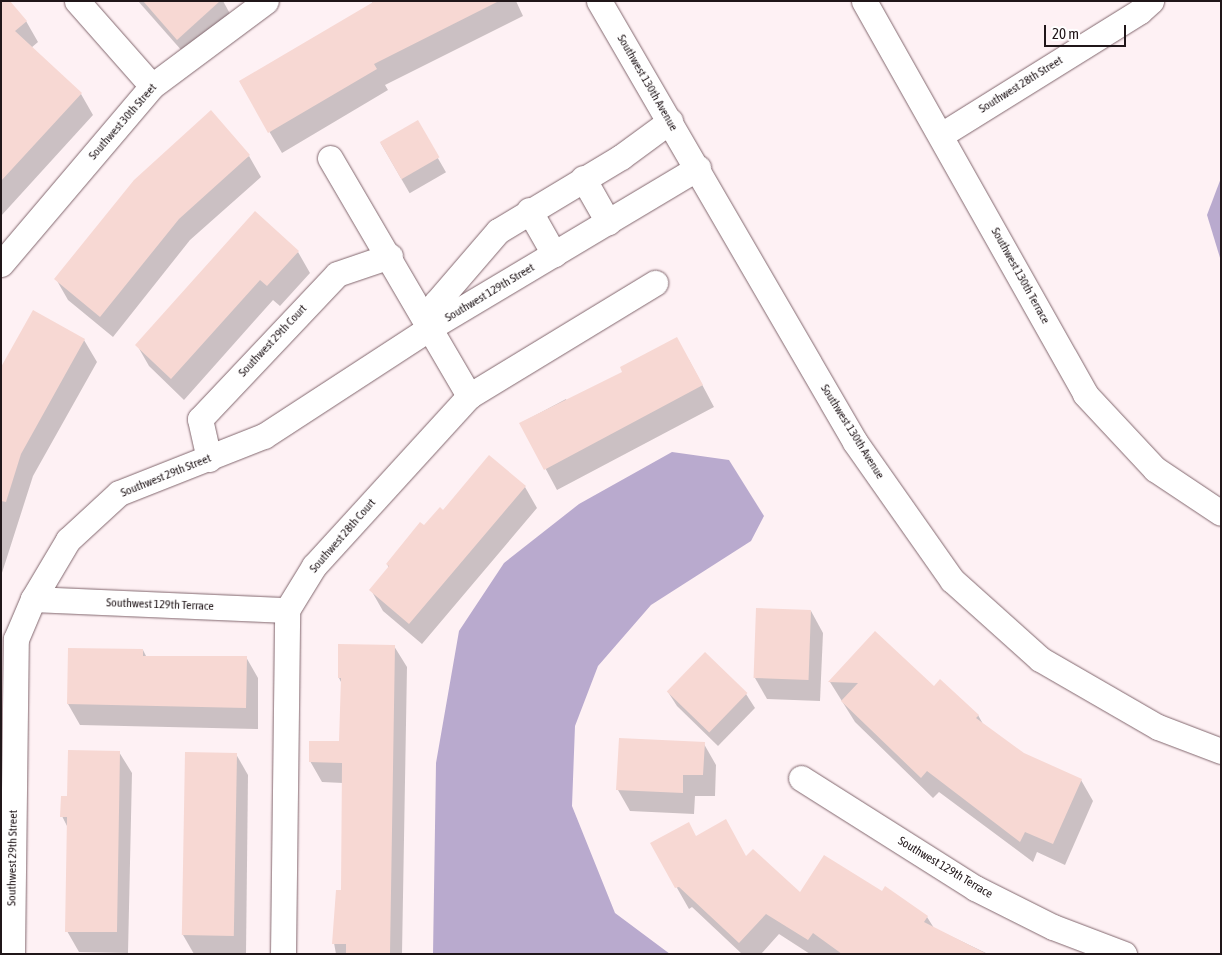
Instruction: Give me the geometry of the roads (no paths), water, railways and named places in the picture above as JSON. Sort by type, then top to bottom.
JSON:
[{"type":"street","points":[[76,1],[152,86]]},
{"type":"street","name":"Southwest 30th Street","points":[[2,263],[152,86],[266,1]]},
{"type":"street","name":"Southwest 130th Avenue","points":[[600,1],[855,442],[952,580],[1040,659],[1158,727],[1221,751]]},
{"type":"street","name":"Southwest 130th Terrace","points":[[864,1],[1086,394],[1155,469],[1221,512]]},
{"type":"street","name":"Southwest 28th Street","points":[[941,135],[1140,12],[1151,1]]},
{"type":"street","name":"Southwest 129th Street","points":[[431,327],[436,303],[498,232],[529,210],[620,157],[670,121]]},
{"type":"street","points":[[330,158],[390,256],[469,396]]},
{"type":"street","name":"Southwest 129th Street","points":[[431,327],[698,168]]},
{"type":"street","points":[[583,178],[608,222]]},
{"type":"street","points":[[529,210],[554,254]]},
{"type":"street","name":"Southwest 29th Court","points":[[209,459],[200,420],[337,274],[390,256]]},
{"type":"street","name":"Southwest 28th Court","points":[[287,610],[314,566],[469,396],[655,283]]},
{"type":"street","name":"Southwest 29th Street","points":[[12,954],[16,639],[33,599],[68,540],[119,493],[264,436],[431,327]]},
{"type":"street","name":"Southwest 129th Terrace","points":[[33,599],[287,610]]},
{"type":"street","points":[[283,954],[287,610]]},
{"type":"street","name":"Southwest 129th Terrace","points":[[801,778],[975,888],[1053,927],[1124,954]]}]
